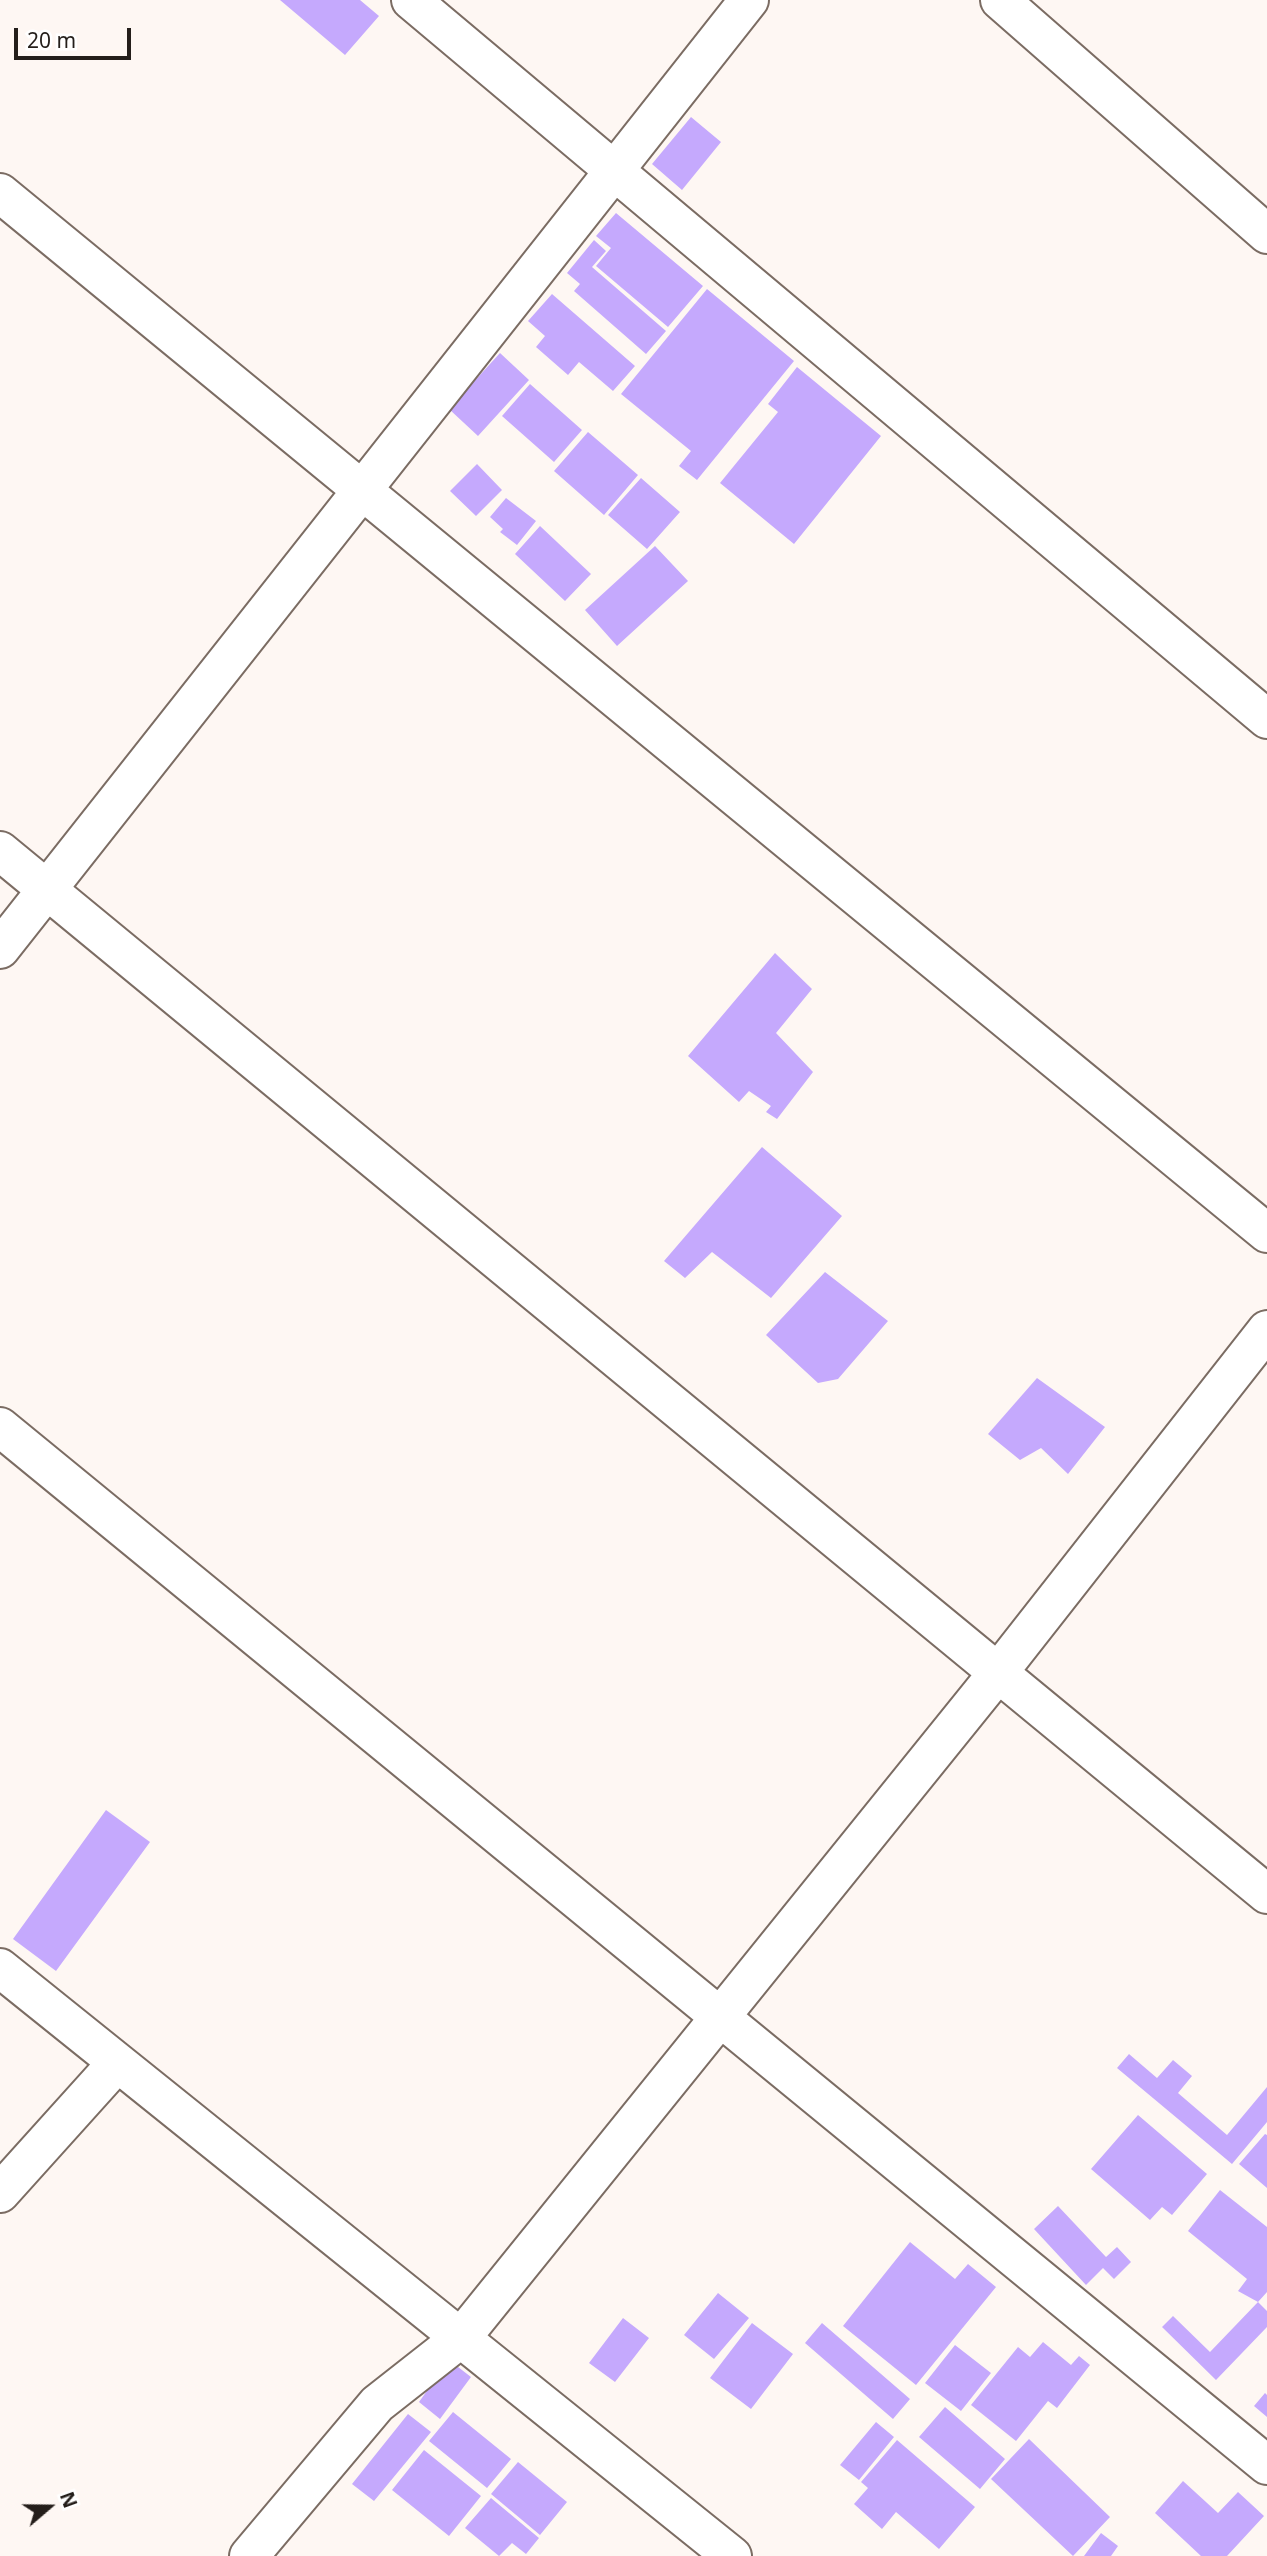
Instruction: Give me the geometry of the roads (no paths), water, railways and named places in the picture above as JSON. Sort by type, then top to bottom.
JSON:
[{"type":"street","points":[[411,0],[1267,719]]},
{"type":"street","points":[[0,949],[749,0]]},
{"type":"street","points":[[1000,0],[1267,234]]},
{"type":"street","points":[[0,193],[1267,1233]]},
{"type":"street","points":[[0,851],[1267,1894]]},
{"type":"street","points":[[249,2556],[377,2404],[461,2338],[997,1674],[1267,1330]]},
{"type":"street","points":[[0,1427],[1267,2465]]},
{"type":"street","points":[[0,1968],[732,2556]]},
{"type":"street","points":[[0,2193],[117,2063]]}]
